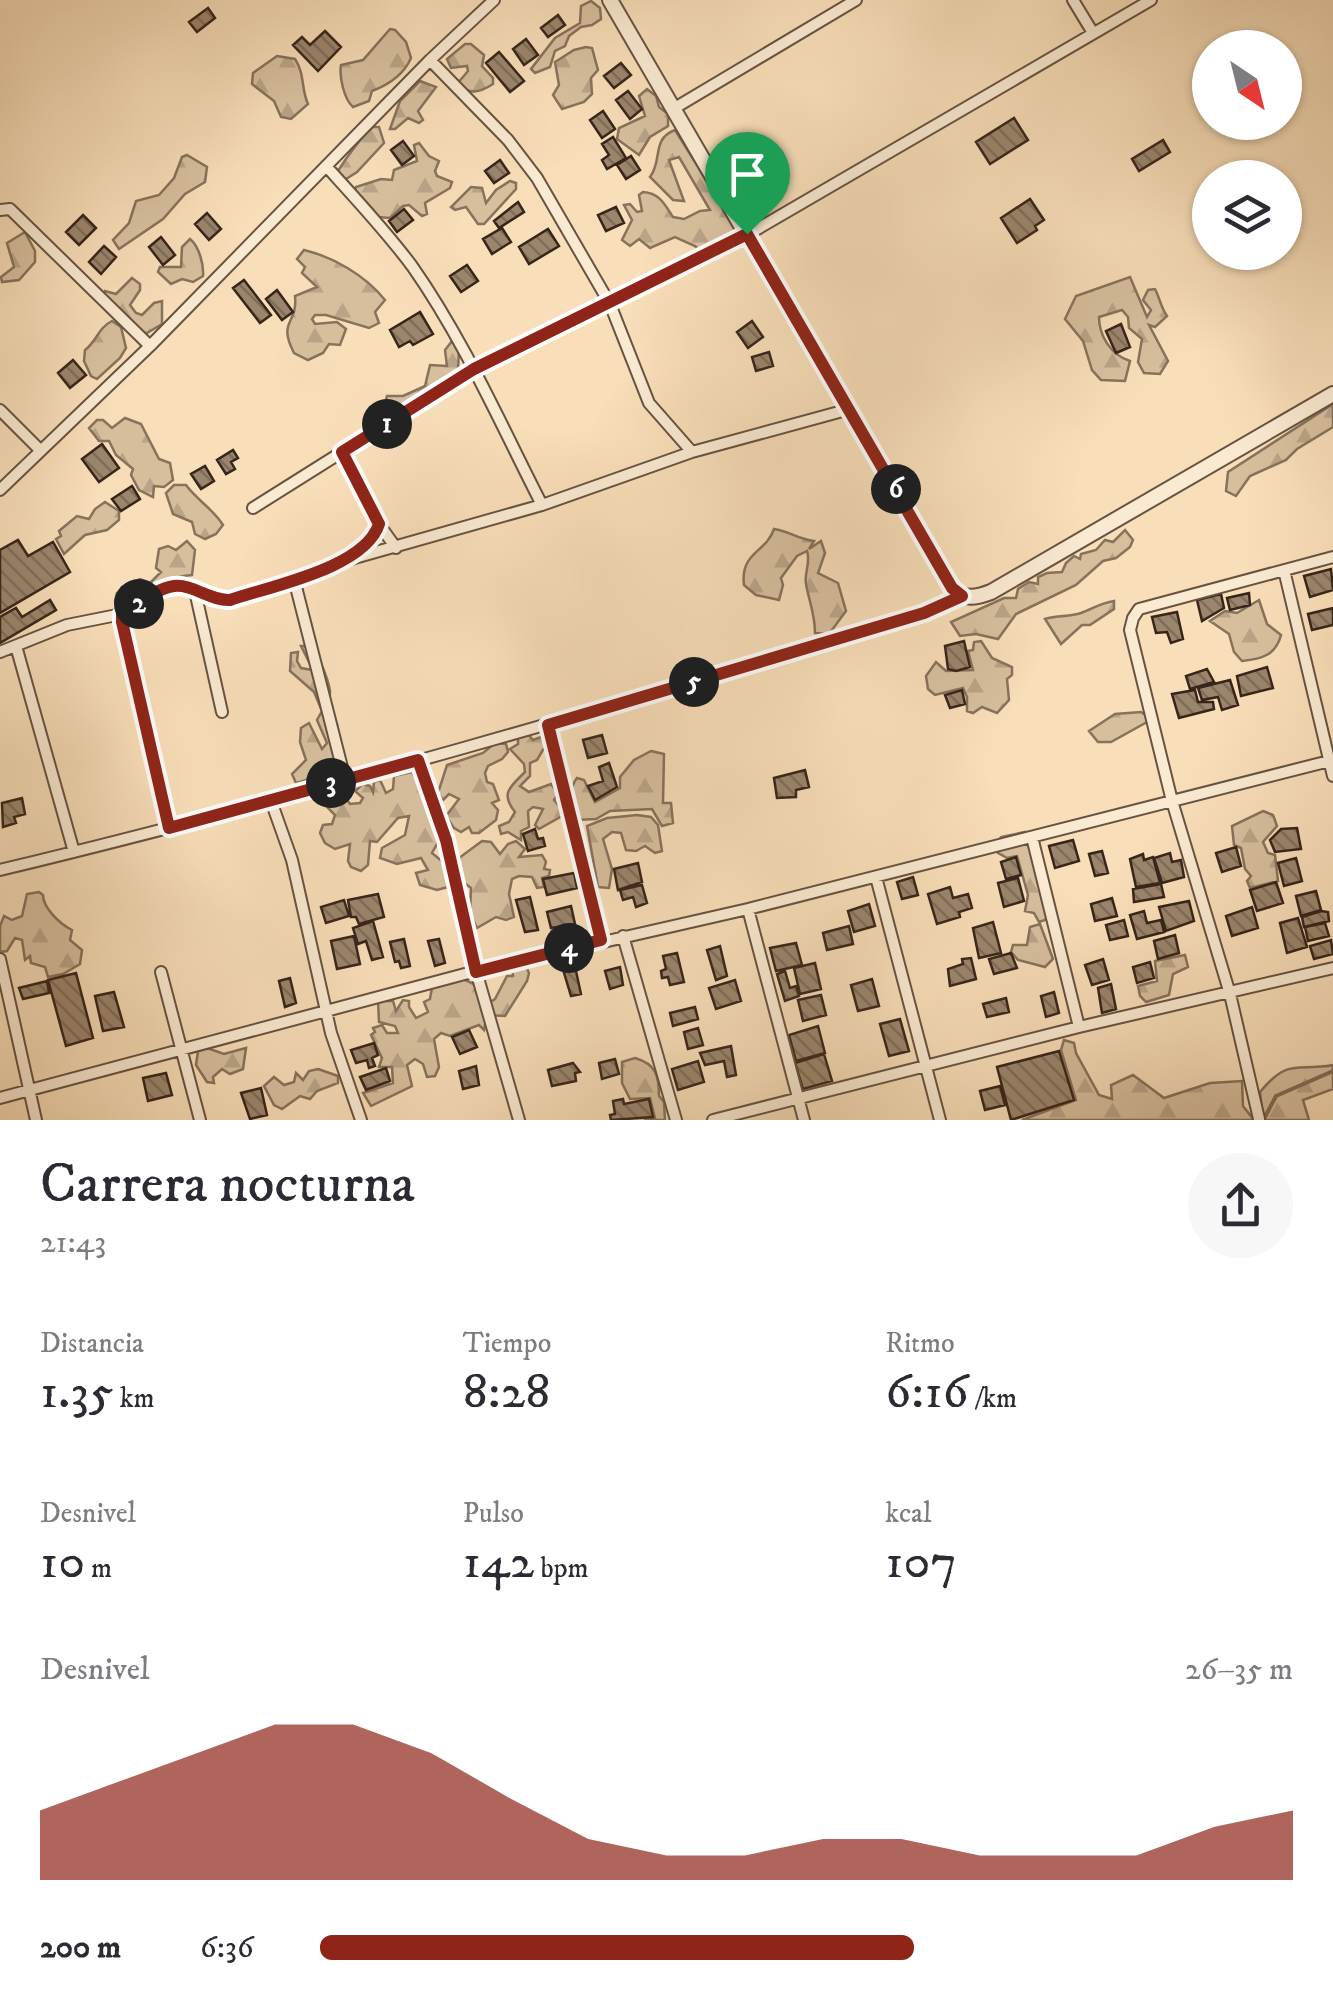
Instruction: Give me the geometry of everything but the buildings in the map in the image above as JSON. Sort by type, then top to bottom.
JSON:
[{"type":"street","points":[[0,490],[150,346],[430,60],[494,0]]},
{"type":"street","points":[[610,0],[952,588],[962,596],[977,598],[992,592],[1333,394]]},
{"type":"street","points":[[673,109],[854,0]]},
{"type":"street","points":[[1073,0],[1093,33]]},
{"type":"street","points":[[253,508],[474,369],[747,234],[1151,0]]},
{"type":"street","points":[[430,60],[508,140],[537,178],[610,304],[649,402],[692,452]]},
{"type":"street","points":[[326,166],[414,270],[474,369],[542,505]]},
{"type":"street","points":[[0,210],[10,209],[150,346]]},
{"type":"street","points":[[0,652],[67,625],[122,614],[169,587],[178,585],[218,601],[230,600],[344,561],[542,505],[692,452],[850,408]]},
{"type":"street","points":[[0,410],[40,450]]},
{"type":"street","points":[[342,452],[379,524],[396,548]]},
{"type":"street","points":[[344,561],[375,537],[379,524]]},
{"type":"street","points":[[1259,1120],[1230,994],[1172,801],[1130,630],[1139,609],[1333,557]]},
{"type":"street","points":[[1284,570],[1333,776]]},
{"type":"street","points":[[294,579],[346,779]]},
{"type":"street","points":[[195,591],[222,712]]},
{"type":"street","points":[[0,870],[548,725],[924,613],[962,596]]},
{"type":"street","points":[[122,614],[169,828]]},
{"type":"street","points":[[16,646],[74,852]]},
{"type":"street","points":[[548,725],[601,940]]},
{"type":"street","points":[[418,760],[446,840],[476,972],[519,1120]]},
{"type":"street","points":[[0,1098],[601,940],[748,909],[1331,760]]},
{"type":"street","points":[[270,801],[292,860],[326,1012],[361,1120]]},
{"type":"street","points":[[1032,836],[1079,1027]]},
{"type":"street","points":[[876,876],[940,1120]]},
{"type":"street","points":[[748,909],[804,1120]]},
{"type":"street","points":[[623,936],[676,1120]]},
{"type":"street","points":[[0,959],[36,1120]]},
{"type":"street","points":[[712,1120],[1079,1027],[1333,968]]},
{"type":"street","points":[[161,972],[200,1120]]},
{"type":"green space","points":[[591,1],[600,8],[601,19],[569,36],[565,46],[555,51],[550,67],[535,73],[531,69],[555,38],[580,23],[581,6]]},
{"type":"green space","points":[[390,29],[406,42],[411,58],[395,78],[372,91],[369,101],[353,107],[343,88],[341,65],[363,60]]},
{"type":"green space","points":[[465,44],[471,44],[484,55],[482,66],[493,78],[493,84],[475,92],[457,84],[468,71],[467,66],[451,68],[447,59]]},
{"type":"green space","points":[[586,47],[592,48],[598,70],[591,78],[592,94],[584,102],[562,109],[553,95],[559,85],[555,62]]},
{"type":"green space","points":[[277,56],[295,59],[308,104],[291,119],[281,117],[274,101],[252,84],[253,73]]},
{"type":"green space","points":[[420,81],[436,87],[418,111],[423,120],[419,123],[408,118],[390,129],[400,101]]},
{"type":"green space","points":[[647,89],[668,114],[668,126],[650,137],[639,155],[617,139],[619,128],[645,116],[639,96]]},
{"type":"green space","points":[[373,127],[379,127],[384,143],[343,181],[338,171]]},
{"type":"green space","points":[[675,130],[737,229],[719,247],[703,253],[675,237],[650,248],[639,239],[630,246],[622,240],[632,220],[624,205],[642,211],[639,195],[643,192],[658,197],[673,217],[684,219],[710,210],[679,157],[669,160],[684,201],[673,200],[650,177],[660,144]]},
{"type":"green space","points":[[419,143],[439,161],[437,176],[452,182],[450,188],[425,203],[427,214],[422,216],[409,205],[390,218],[378,217],[354,192],[356,187],[381,179],[392,180],[394,170],[417,161],[414,145]]},
{"type":"green space","points":[[187,155],[207,167],[205,182],[185,194],[163,219],[119,249],[113,240],[129,223],[136,201],[159,195]]},
{"type":"green space","points":[[510,181],[516,183],[516,189],[484,224],[478,224],[466,207],[451,207],[471,187],[482,188],[486,203]]},
{"type":"green space","points":[[25,232],[35,251],[35,262],[19,280],[2,282],[1,277],[14,267],[7,243]]},
{"type":"green space","points":[[190,239],[200,256],[203,276],[193,282],[182,279],[171,284],[158,272],[160,267],[181,267],[182,247]]},
{"type":"green space","points":[[304,250],[348,268],[385,300],[375,312],[379,323],[369,328],[315,315],[315,324],[337,322],[346,329],[340,345],[329,344],[323,353],[308,360],[294,353],[287,334],[295,296],[317,287],[302,273],[305,267],[297,259]]},
{"type":"green space","points":[[1130,277],[1147,317],[1151,310],[1143,300],[1148,290],[1157,292],[1167,316],[1155,327],[1149,325],[1168,361],[1160,374],[1144,373],[1138,362],[1142,339],[1129,328],[1128,317],[1122,310],[1099,317],[1107,344],[1130,361],[1125,381],[1101,380],[1092,370],[1083,341],[1065,319],[1076,296]]},
{"type":"green space","points":[[132,278],[140,284],[130,305],[136,313],[142,315],[162,301],[162,324],[147,333],[141,333],[104,297],[105,291],[116,294]]},
{"type":"green space","points":[[112,321],[121,327],[126,348],[97,379],[91,376],[84,361],[85,350]]},
{"type":"green space","points":[[452,341],[459,349],[458,371],[463,374],[472,368],[475,378],[393,414],[384,407],[387,396],[403,396],[425,386],[430,365],[447,366],[445,350]]},
{"type":"green space","points":[[1333,404],[1333,427],[1286,460],[1250,476],[1236,496],[1226,491],[1228,472]]},
{"type":"green space","points":[[125,418],[141,424],[159,459],[170,463],[173,480],[164,487],[154,486],[153,497],[139,490],[131,475],[133,469],[116,455],[109,441],[99,441],[89,428],[103,420],[112,428]]},
{"type":"green space","points":[[174,485],[186,485],[215,515],[223,525],[216,534],[205,539],[195,534],[192,522],[173,514],[166,493]]},
{"type":"green space","points":[[105,502],[119,511],[119,520],[107,530],[85,535],[64,554],[56,539],[61,536],[59,531],[77,516],[89,519]]},
{"type":"green space","points":[[774,529],[814,541],[809,549],[821,541],[825,553],[818,573],[838,583],[846,611],[829,634],[815,633],[806,584],[807,551],[797,556],[781,578],[779,600],[756,595],[744,585],[746,566]]},
{"type":"green space","points":[[1125,530],[1133,540],[1130,547],[1116,558],[1103,561],[1076,585],[1016,614],[998,639],[976,634],[960,636],[951,622],[1004,598],[1016,598],[1018,589],[1029,582],[1038,584],[1038,577],[1062,572],[1074,556],[1080,559],[1081,554],[1096,550],[1105,540],[1113,542]]},
{"type":"green space","points":[[187,541],[195,550],[192,575],[174,579],[163,592],[120,610],[115,601],[117,593],[124,590],[131,595],[131,583],[140,579],[150,583],[161,572],[156,568],[159,549],[168,546],[176,550]]},
{"type":"green space","points":[[1259,600],[1267,624],[1281,635],[1267,655],[1242,661],[1234,652],[1229,634],[1210,621],[1225,611],[1237,613]]},
{"type":"green space","points":[[1114,601],[1114,609],[1090,625],[1082,625],[1061,644],[1045,619],[1077,614]]},
{"type":"green space","points":[[981,641],[992,658],[1012,667],[1012,675],[1007,679],[1009,700],[997,713],[982,707],[973,713],[967,711],[963,688],[935,695],[928,689],[926,676],[936,662],[946,671],[973,670],[968,651],[973,650],[974,642]]},
{"type":"green space","points":[[301,646],[314,646],[323,668],[339,740],[335,758],[324,771],[296,783],[292,774],[306,760],[300,742],[301,728],[309,723],[322,749],[327,743],[317,720],[322,711],[314,692],[290,671],[291,653],[298,652],[301,668],[313,670]]},
{"type":"green space","points":[[1141,712],[1147,716],[1147,722],[1111,742],[1098,742],[1089,731],[1115,714]]},
{"type":"green space","points":[[528,734],[533,740],[541,737],[547,743],[537,760],[530,763],[530,776],[520,786],[529,792],[551,784],[558,794],[554,800],[563,811],[562,816],[539,829],[535,825],[543,809],[533,807],[528,811],[529,827],[521,831],[521,840],[508,832],[501,834],[499,826],[509,822],[515,812],[508,795],[525,772],[524,764],[510,749],[518,744],[518,737]]},
{"type":"green space","points":[[495,743],[506,744],[508,752],[488,766],[485,773],[499,800],[492,803],[498,810],[496,820],[479,833],[472,833],[469,827],[461,832],[446,816],[459,799],[449,794],[443,800],[438,793],[447,765],[483,753]]},
{"type":"green space","points":[[651,751],[664,754],[663,803],[671,803],[673,823],[662,826],[652,809],[610,811],[596,819],[576,820],[571,793],[577,778],[584,780],[595,802],[620,788],[620,777],[634,760]]},
{"type":"green space","points":[[412,772],[419,784],[426,787],[429,814],[442,835],[432,853],[449,867],[448,887],[437,890],[420,885],[416,873],[428,870],[421,858],[397,864],[380,858],[382,848],[405,835],[409,816],[398,818],[377,842],[370,841],[368,865],[361,871],[348,861],[350,844],[335,849],[325,843],[320,833],[323,825],[332,824],[335,815],[328,808],[341,791],[350,804],[360,803],[363,798],[355,791],[363,784],[373,792],[374,782],[380,780],[386,793],[393,789],[394,776]]},
{"type":"green space","points":[[1263,811],[1273,815],[1277,826],[1263,842],[1268,853],[1275,855],[1278,881],[1250,888],[1247,881],[1251,876],[1245,869],[1241,848],[1234,845],[1232,826]]},
{"type":"green space","points":[[651,817],[658,825],[662,851],[655,853],[645,846],[636,851],[626,850],[621,833],[612,832],[603,839],[612,869],[609,888],[598,887],[587,826],[607,818]]},
{"type":"green space","points":[[1025,832],[1048,914],[1039,922],[1034,913],[1025,911],[1028,895],[1017,856],[1007,858],[998,853],[1001,837]]},
{"type":"green space","points":[[482,841],[491,842],[500,854],[516,841],[525,849],[519,857],[542,855],[544,869],[550,870],[549,876],[542,878],[544,887],[537,888],[532,877],[512,879],[509,894],[514,917],[496,917],[477,928],[470,913],[471,888],[462,881],[459,858]]},
{"type":"green space","points":[[39,892],[53,915],[72,930],[70,940],[82,950],[80,964],[48,977],[45,967],[31,963],[30,956],[25,960],[22,940],[15,938],[7,951],[0,952],[4,916],[12,920],[22,916],[27,894]]},
{"type":"green space","points":[[1040,924],[1053,959],[1045,967],[1018,960],[1011,952],[1013,945],[1027,945],[1030,927]]},
{"type":"green space","points":[[1185,955],[1188,967],[1173,974],[1169,995],[1146,1002],[1138,986],[1157,981],[1155,961]]},
{"type":"green space","points":[[524,962],[529,973],[527,981],[505,1016],[487,1015],[484,1030],[479,1025],[450,1036],[441,1033],[434,1039],[439,1067],[435,1076],[427,1077],[423,1064],[415,1059],[407,1065],[412,1086],[371,1106],[363,1093],[393,1083],[392,1067],[379,1067],[382,1058],[371,1035],[375,1032],[373,1028],[382,1025],[387,1033],[398,1033],[395,1026],[379,1022],[378,1001],[393,1001],[396,1011],[403,1000],[409,1001],[416,1018],[428,1012],[424,1002],[430,999],[432,987],[461,978],[478,986],[485,1005],[495,999],[507,976],[513,976],[512,964]]},
{"type":"green space","points":[[1064,1040],[1074,1043],[1099,1095],[1112,1099],[1111,1085],[1133,1075],[1164,1098],[1210,1083],[1242,1081],[1243,1106],[1254,1120],[1022,1120],[1076,1100],[1061,1050]]},
{"type":"green space","points":[[207,1048],[224,1054],[246,1048],[243,1069],[230,1074],[222,1069],[213,1077],[214,1083],[207,1082],[196,1065],[198,1051]]},
{"type":"green space","points":[[635,1058],[655,1072],[665,1120],[644,1120],[655,1118],[650,1098],[630,1099],[622,1083],[622,1062]]},
{"type":"green space","points":[[1333,1065],[1333,1089],[1303,1100],[1309,1120],[1263,1120],[1260,1092],[1278,1074],[1294,1068]]},
{"type":"green space","points":[[318,1069],[338,1076],[338,1083],[317,1091],[310,1099],[300,1096],[282,1109],[274,1105],[264,1086],[274,1077],[284,1085],[294,1082],[296,1073],[303,1080],[309,1071]]},
{"type":"waterway","points":[[1264,1119],[1276,1096],[1333,1071]]},
{"type":"route","points":[[747,234],[952,588],[962,596],[924,613],[548,725],[601,940],[476,972],[442,824],[418,760],[169,828],[122,614],[169,587],[178,585],[218,601],[230,600],[344,561],[375,537],[379,524],[342,452],[474,369],[747,234]]}]
